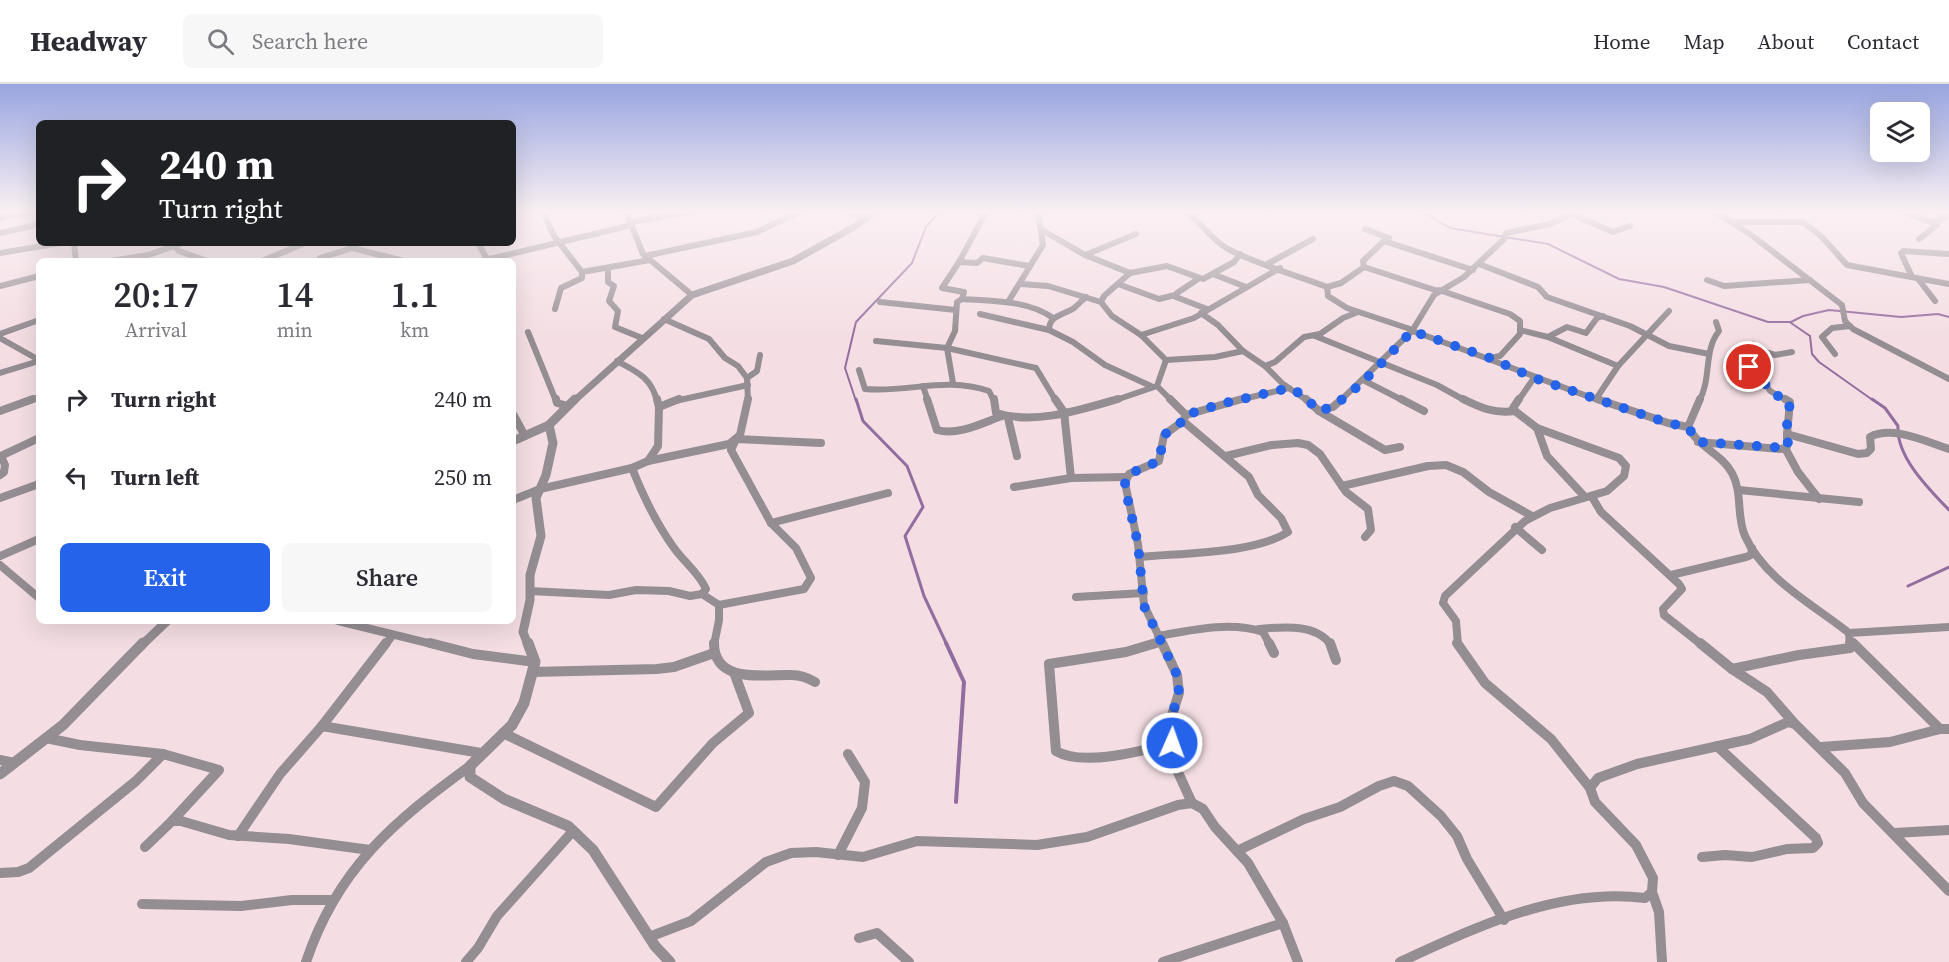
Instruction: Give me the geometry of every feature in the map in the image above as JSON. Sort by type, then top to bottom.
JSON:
[{"type":"street","points":[[130,258],[153,253]]},
{"type":"street","points":[[320,258],[336,253]]},
{"type":"street","points":[[372,253],[392,258]]},
{"type":"street","points":[[493,258],[514,253]]},
{"type":"street","points":[[555,309],[557,292],[564,285],[582,278],[582,272],[566,253]]},
{"type":"street","points":[[644,253],[692,295]]},
{"type":"street","points":[[645,256],[659,253]]},
{"type":"street","points":[[516,440],[549,425],[616,361],[692,295],[793,261],[807,253]]},
{"type":"street","points":[[962,299],[964,292],[942,288],[964,253]]},
{"type":"street","points":[[1008,302],[1038,253]]},
{"type":"street","points":[[1082,253],[1130,273]]},
{"type":"street","points":[[1085,255],[1090,253]]},
{"type":"street","points":[[1269,263],[1287,253]]},
{"type":"street","points":[[1364,267],[1363,261],[1370,253]]},
{"type":"street","points":[[1423,253],[1473,270]]},
{"type":"street","points":[[1319,411],[1333,407],[1363,380],[1412,330],[1421,319],[1428,302],[1439,291],[1473,270],[1490,253]]},
{"type":"street","points":[[1774,253],[1810,280],[1844,312],[1850,326],[1873,341],[1949,379]]},
{"type":"street","points":[[1836,253],[1847,265],[1949,284]]},
{"type":"street","points":[[1901,253],[1912,277]]},
{"type":"street","points":[[1933,253],[1949,254]]},
{"type":"street","points":[[1101,302],[1104,296],[1130,273],[1167,266],[1203,279],[1234,262],[1240,254],[1269,263],[1327,287],[1341,283],[1364,267]]},
{"type":"street","points":[[959,262],[977,263],[983,258],[1029,266]]},
{"type":"street","points":[[582,272],[650,260]]},
{"type":"street","points":[[1479,264],[1538,287],[1547,297],[1603,316],[1669,346],[1709,354]]},
{"type":"street","points":[[1364,267],[1510,314],[1520,321],[1520,334],[1500,356],[1490,358]]},
{"type":"street","points":[[1141,335],[1179,324],[1280,268]]},
{"type":"street","points":[[608,269],[608,282],[614,286],[609,301],[618,311],[615,327],[642,338]]},
{"type":"street","points":[[1213,274],[1246,286]]},
{"type":"street","points":[[0,286],[36,277]]},
{"type":"street","points":[[1118,284],[1160,299],[1176,295],[1198,279]]},
{"type":"street","points":[[1707,280],[1724,286],[1810,280]]},
{"type":"street","points":[[1919,280],[1935,301]]},
{"type":"street","points":[[1021,284],[1047,286],[1101,302],[1112,316],[1141,335],[1166,360],[1215,357],[1243,351]]},
{"type":"street","points":[[1327,287],[1328,296],[1358,312],[1490,358],[1534,378],[1668,423],[1688,427],[1698,442],[1728,466],[1739,490],[1744,534],[1763,564],[1849,637],[1944,729]]},
{"type":"street","points":[[1176,295],[1181,300],[1207,309]]},
{"type":"street","points":[[1049,330],[1049,323],[1053,318],[1074,308],[1086,297]]},
{"type":"street","points":[[953,383],[947,348],[955,331],[957,302],[962,299],[1008,302],[1042,310],[1053,318]]},
{"type":"street","points":[[880,302],[956,310]]},
{"type":"street","points":[[1596,399],[1618,366],[1645,334],[1669,311]]},
{"type":"street","points":[[1315,336],[1343,318],[1358,312]]},
{"type":"street","points":[[1201,313],[1218,325],[1243,351],[1265,366],[1289,388],[1301,394],[1319,411],[1385,450],[1400,447]]},
{"type":"street","points":[[980,314],[1049,330],[1073,342],[1105,364],[1155,387],[1249,477],[1258,495],[1281,518],[1288,532],[1286,536],[1265,544],[1140,557]]},
{"type":"street","points":[[1548,337],[1567,327],[1586,333],[1597,318],[1603,316]]},
{"type":"street","points":[[664,319],[709,339],[725,358],[738,366],[748,382]]},
{"type":"street","points":[[0,336],[36,321]]},
{"type":"street","points":[[1688,427],[1694,408],[1704,392],[1711,341],[1719,331],[1716,322]]},
{"type":"street","points":[[1835,354],[1822,337],[1832,328],[1850,326]]},
{"type":"street","points":[[1520,330],[1548,337],[1618,366]]},
{"type":"street","points":[[528,332],[538,359],[549,376],[557,403],[568,406]]},
{"type":"street","points":[[0,336],[36,358]]},
{"type":"street","points":[[1265,366],[1275,362],[1304,337],[1315,336],[1437,385],[1478,406],[1500,413],[1515,411]]},
{"type":"street","points":[[876,340],[947,348],[1036,368],[1044,384],[1064,412],[1071,478]]},
{"type":"street","points":[[1785,448],[1788,447],[1790,402],[1770,392],[1758,372],[1749,367],[1745,360],[1752,346],[1775,355],[1792,352]]},
{"type":"street","points":[[702,594],[719,605],[804,589],[811,578],[796,548],[771,523],[731,450],[739,437],[744,418],[748,382],[757,371],[760,355]]},
{"type":"street","points":[[924,386],[937,429],[941,432],[953,431],[1005,417],[1064,412],[1120,399],[1155,387],[1166,360]]},
{"type":"street","points":[[0,373],[36,361]]},
{"type":"street","points":[[616,361],[635,371],[654,386],[659,407],[658,446],[648,461]]},
{"type":"street","points":[[859,370],[864,389],[885,391],[953,383],[989,391],[993,396],[996,413],[1005,417],[1017,456]]},
{"type":"street","points":[[1939,374],[1949,372]]},
{"type":"street","points":[[1534,378],[1515,403],[1513,408],[1515,411],[1537,428],[1602,451],[1624,463],[1626,471],[1616,485],[1608,491],[1557,505],[1532,516],[1515,527],[1445,596],[1443,603],[1457,619],[1459,632],[1457,644],[1478,674],[1551,739],[1590,788],[1595,802],[1636,845],[1653,878],[1652,892],[1659,912],[1662,962]]},
{"type":"street","points":[[1363,380],[1424,411]]},
{"type":"street","points":[[659,407],[684,397],[748,382]]},
{"type":"street","points":[[1014,487],[1071,478],[1126,477],[1159,461],[1164,435],[1185,418],[1221,404],[1289,388]]},
{"type":"street","points":[[0,411],[36,398]]},
{"type":"street","points":[[516,420],[525,436]]},
{"type":"street","points":[[306,962],[309,947],[333,900],[349,875],[383,834],[470,766],[512,725],[524,703],[533,667],[523,632],[530,591],[530,576],[541,536],[536,498],[546,475],[554,443],[549,425]]},
{"type":"street","points":[[1537,428],[1547,456],[1601,512],[1671,575],[1682,589],[1662,609],[1665,615],[1732,669],[1767,692],[1795,724],[1845,773],[1863,803],[1949,891]]},
{"type":"street","points":[[1787,434],[1858,454],[1868,453],[1872,434],[1898,434],[1949,449]]},
{"type":"street","points":[[0,475],[5,465],[1,456],[36,439]]},
{"type":"street","points":[[516,499],[540,489],[632,468],[648,461],[729,444],[736,440],[821,443]]},
{"type":"street","points":[[1698,442],[1785,448]]},
{"type":"street","points":[[1226,456],[1250,449],[1303,443],[1316,450],[1347,493],[1368,509],[1371,530],[1365,537]]},
{"type":"street","points":[[1785,448],[1798,472],[1819,499]]},
{"type":"street","points":[[1342,486],[1428,466],[1446,465],[1463,472],[1489,492],[1532,516]]},
{"type":"street","points":[[530,591],[609,595],[636,590],[669,591],[690,596],[702,594],[706,589],[703,582],[674,549],[644,500],[632,468]]},
{"type":"street","points":[[1126,477],[1127,498],[1140,557],[1144,606],[1177,675],[1179,693],[1172,715],[1172,743],[1176,768],[1192,803]]},
{"type":"street","points":[[0,498],[36,485]]},
{"type":"street","points":[[1739,490],[1858,502]]},
{"type":"street","points":[[771,523],[888,493]]},
{"type":"street","points":[[1515,527],[1542,550]]},
{"type":"street","points":[[0,556],[36,540]]},
{"type":"street","points":[[1671,575],[1742,559],[1750,555],[1752,548]]},
{"type":"street","points":[[0,565],[36,595]]},
{"type":"street","points":[[1076,597],[1144,593]]},
{"type":"street","points":[[719,605],[720,613],[714,653],[728,671],[735,675],[761,677],[803,676],[814,682]]},
{"type":"street","points":[[0,774],[63,725],[163,624]]},
{"type":"street","points":[[349,624],[392,636],[533,667],[674,668],[714,653]]},
{"type":"street","points":[[1849,637],[1949,627]]},
{"type":"street","points":[[1172,743],[1145,750],[1066,758],[1056,751],[1049,664],[1126,652],[1182,631],[1283,628],[1308,631],[1326,639],[1336,660]]},
{"type":"street","points":[[1258,629],[1267,636],[1274,653]]},
{"type":"street","points":[[238,836],[280,774],[322,726],[392,636]]},
{"type":"street","points":[[1732,669],[1799,655],[1850,648],[1849,637]]},
{"type":"street","points":[[503,733],[656,807],[713,743],[749,713],[735,675]]},
{"type":"street","points":[[1590,788],[1598,778],[1637,764],[1750,739],[1788,722],[1795,724]]},
{"type":"street","points":[[322,726],[481,753]]},
{"type":"street","points":[[1821,747],[1890,742],[1944,729]]},
{"type":"street","points":[[46,738],[80,745],[163,754],[215,766],[219,770],[214,778],[145,847]]},
{"type":"street","points":[[1702,856],[1752,857],[1787,849],[1813,848],[1818,843],[1816,838],[1717,746]]},
{"type":"street","points":[[0,873],[18,872],[29,868],[136,781],[163,754]]},
{"type":"street","points":[[838,855],[862,808],[865,782],[848,754]]},
{"type":"street","points":[[0,760],[14,764]]},
{"type":"street","points":[[470,766],[470,777],[485,789],[568,826],[593,850],[649,937],[670,962]]},
{"type":"street","points":[[1237,851],[1304,819],[1341,807],[1379,786],[1394,782],[1408,786],[1441,816],[1457,836],[1467,859],[1504,920]]},
{"type":"street","points":[[649,937],[692,921],[766,862],[791,853],[863,857],[917,841],[1037,845],[1087,837],[1178,805],[1192,803],[1203,809],[1248,863],[1283,923],[1298,962]]},
{"type":"street","points":[[172,821],[181,821],[238,836],[288,839],[370,850]]},
{"type":"street","points":[[1894,833],[1949,830]]},
{"type":"street","points":[[466,962],[478,948],[498,916],[573,831]]},
{"type":"street","points":[[1400,962],[1454,937],[1551,901],[1604,895],[1633,895],[1645,898],[1652,892]]},
{"type":"street","points":[[142,904],[241,906],[292,900],[333,900]]},
{"type":"street","points":[[1162,962],[1283,923]]},
{"type":"street","points":[[860,938],[877,933],[909,962]]},
{"type":"waterway","points":[[856,401],[845,368],[856,322],[912,263],[916,253]]},
{"type":"waterway","points":[[1566,253],[1619,279],[1664,287],[1768,322],[1791,322],[1803,316],[1829,310],[1901,317],[1938,314],[1949,317]]},
{"type":"waterway","points":[[1791,323],[1810,336],[1812,354],[1819,362],[1874,401]]},
{"type":"waterway","points":[[856,399],[863,421],[907,466],[923,507],[905,536],[924,596],[947,645]]},
{"type":"waterway","points":[[1872,399],[1885,408],[1898,426],[1902,449],[1915,472],[1949,510]]},
{"type":"waterway","points":[[1908,586],[1949,567]]},
{"type":"waterway","points":[[946,643],[964,682],[956,802]]},
{"type":"route","points":[[1172,743],[1172,715],[1179,693],[1177,675],[1144,606],[1144,583],[1138,544],[1125,483],[1129,474],[1155,465],[1159,461],[1164,435],[1183,421],[1186,415],[1289,388],[1301,394],[1319,411],[1328,409],[1366,378],[1412,331],[1490,358],[1534,378],[1650,418],[1688,427],[1698,442],[1781,449],[1788,447],[1786,443],[1787,409],[1790,402],[1770,392],[1758,372],[1749,367]]}]
